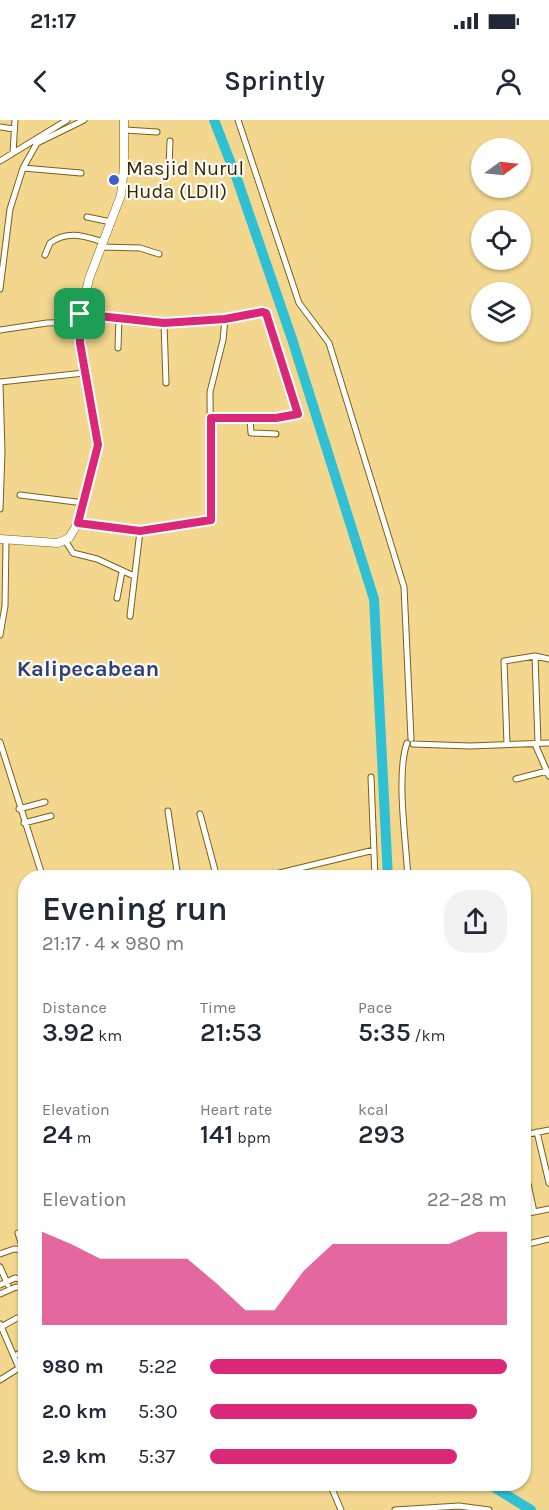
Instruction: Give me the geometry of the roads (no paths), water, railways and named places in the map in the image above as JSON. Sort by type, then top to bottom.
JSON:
[{"type":"street","points":[[13,153],[15,120]]},
{"type":"street","points":[[0,160],[67,120]]},
{"type":"street","points":[[0,289],[10,209],[23,168],[35,146],[84,120]]},
{"type":"street","points":[[0,635],[5,617],[3,540],[54,544],[65,540],[78,523],[98,445],[84,373],[80,318],[102,245],[121,195],[124,166],[124,120]]},
{"type":"street","points":[[238,120],[299,303],[329,343],[404,587],[410,742],[404,755],[403,803],[407,870]]},
{"type":"street","points":[[0,127],[14,129]]},
{"type":"street","points":[[124,130],[157,132]]},
{"type":"street","points":[[170,141],[170,168]]},
{"type":"street","points":[[26,143],[35,146]]},
{"type":"street","points":[[124,166],[170,168],[184,172]]},
{"type":"street","points":[[23,168],[81,173]]},
{"type":"street","points":[[87,217],[111,222]]},
{"type":"street","points":[[45,255],[50,243],[66,235],[75,234],[102,245],[140,248],[159,254]]},
{"type":"street","points":[[0,330],[80,318],[119,318],[164,323],[225,319],[266,313],[299,412],[297,415],[276,418],[211,418]]},
{"type":"street","points":[[118,348],[119,318]]},
{"type":"street","points":[[78,523],[140,531],[211,520],[211,382],[223,340],[225,319]]},
{"type":"street","points":[[164,323],[166,383]]},
{"type":"street","points":[[0,509],[2,451],[0,384],[84,373]]},
{"type":"street","points":[[250,418],[251,433],[276,434]]},
{"type":"street","points":[[21,495],[84,503]]},
{"type":"street","points":[[130,616],[140,531]]},
{"type":"street","points":[[65,540],[74,554],[99,560],[134,576]]},
{"type":"street","points":[[117,598],[122,572]]},
{"type":"street","points":[[507,744],[504,661],[535,657],[549,658]]},
{"type":"street","points":[[516,779],[548,774],[537,744],[535,657]]},
{"type":"street","points":[[0,742],[19,809],[40,870]]},
{"type":"street","points":[[410,742],[549,743]]},
{"type":"street","points":[[371,777],[375,870]]},
{"type":"street","points":[[19,809],[45,802]]},
{"type":"street","points":[[168,811],[177,870]]},
{"type":"street","points":[[200,814],[215,870]]},
{"type":"street","points":[[24,823],[51,816]]},
{"type":"street","points":[[292,870],[374,850]]},
{"type":"street","points":[[531,1133],[549,1130]]},
{"type":"street","points":[[537,1132],[549,1184]]},
{"type":"street","points":[[531,1198],[534,1212]]},
{"type":"street","points":[[531,1213],[549,1209]]},
{"type":"street","points":[[531,1243],[549,1239]]},
{"type":"street","points":[[0,1254],[18,1250]]},
{"type":"street","points":[[0,1267],[3,1283],[10,1289]]},
{"type":"street","points":[[3,1283],[18,1279]]},
{"type":"street","points":[[0,1294],[18,1287]]},
{"type":"street","points":[[18,1318],[1,1325],[18,1365]]},
{"type":"street","points":[[0,1380],[18,1369]]},
{"type":"street","points":[[333,1491],[341,1510]]},
{"type":"street","points":[[395,1510],[459,1506],[489,1510]]},
{"type":"waterway","points":[[214,120],[237,179],[292,339],[374,599],[388,870]]},
{"type":"waterway","points":[[500,1491],[531,1510]]},
{"type":"place","name":"Masjid Nurul Huda (LDII)","points":[[114,180]]},
{"type":"district","name":"Kalipecabean","points":[[88,668]]}]
